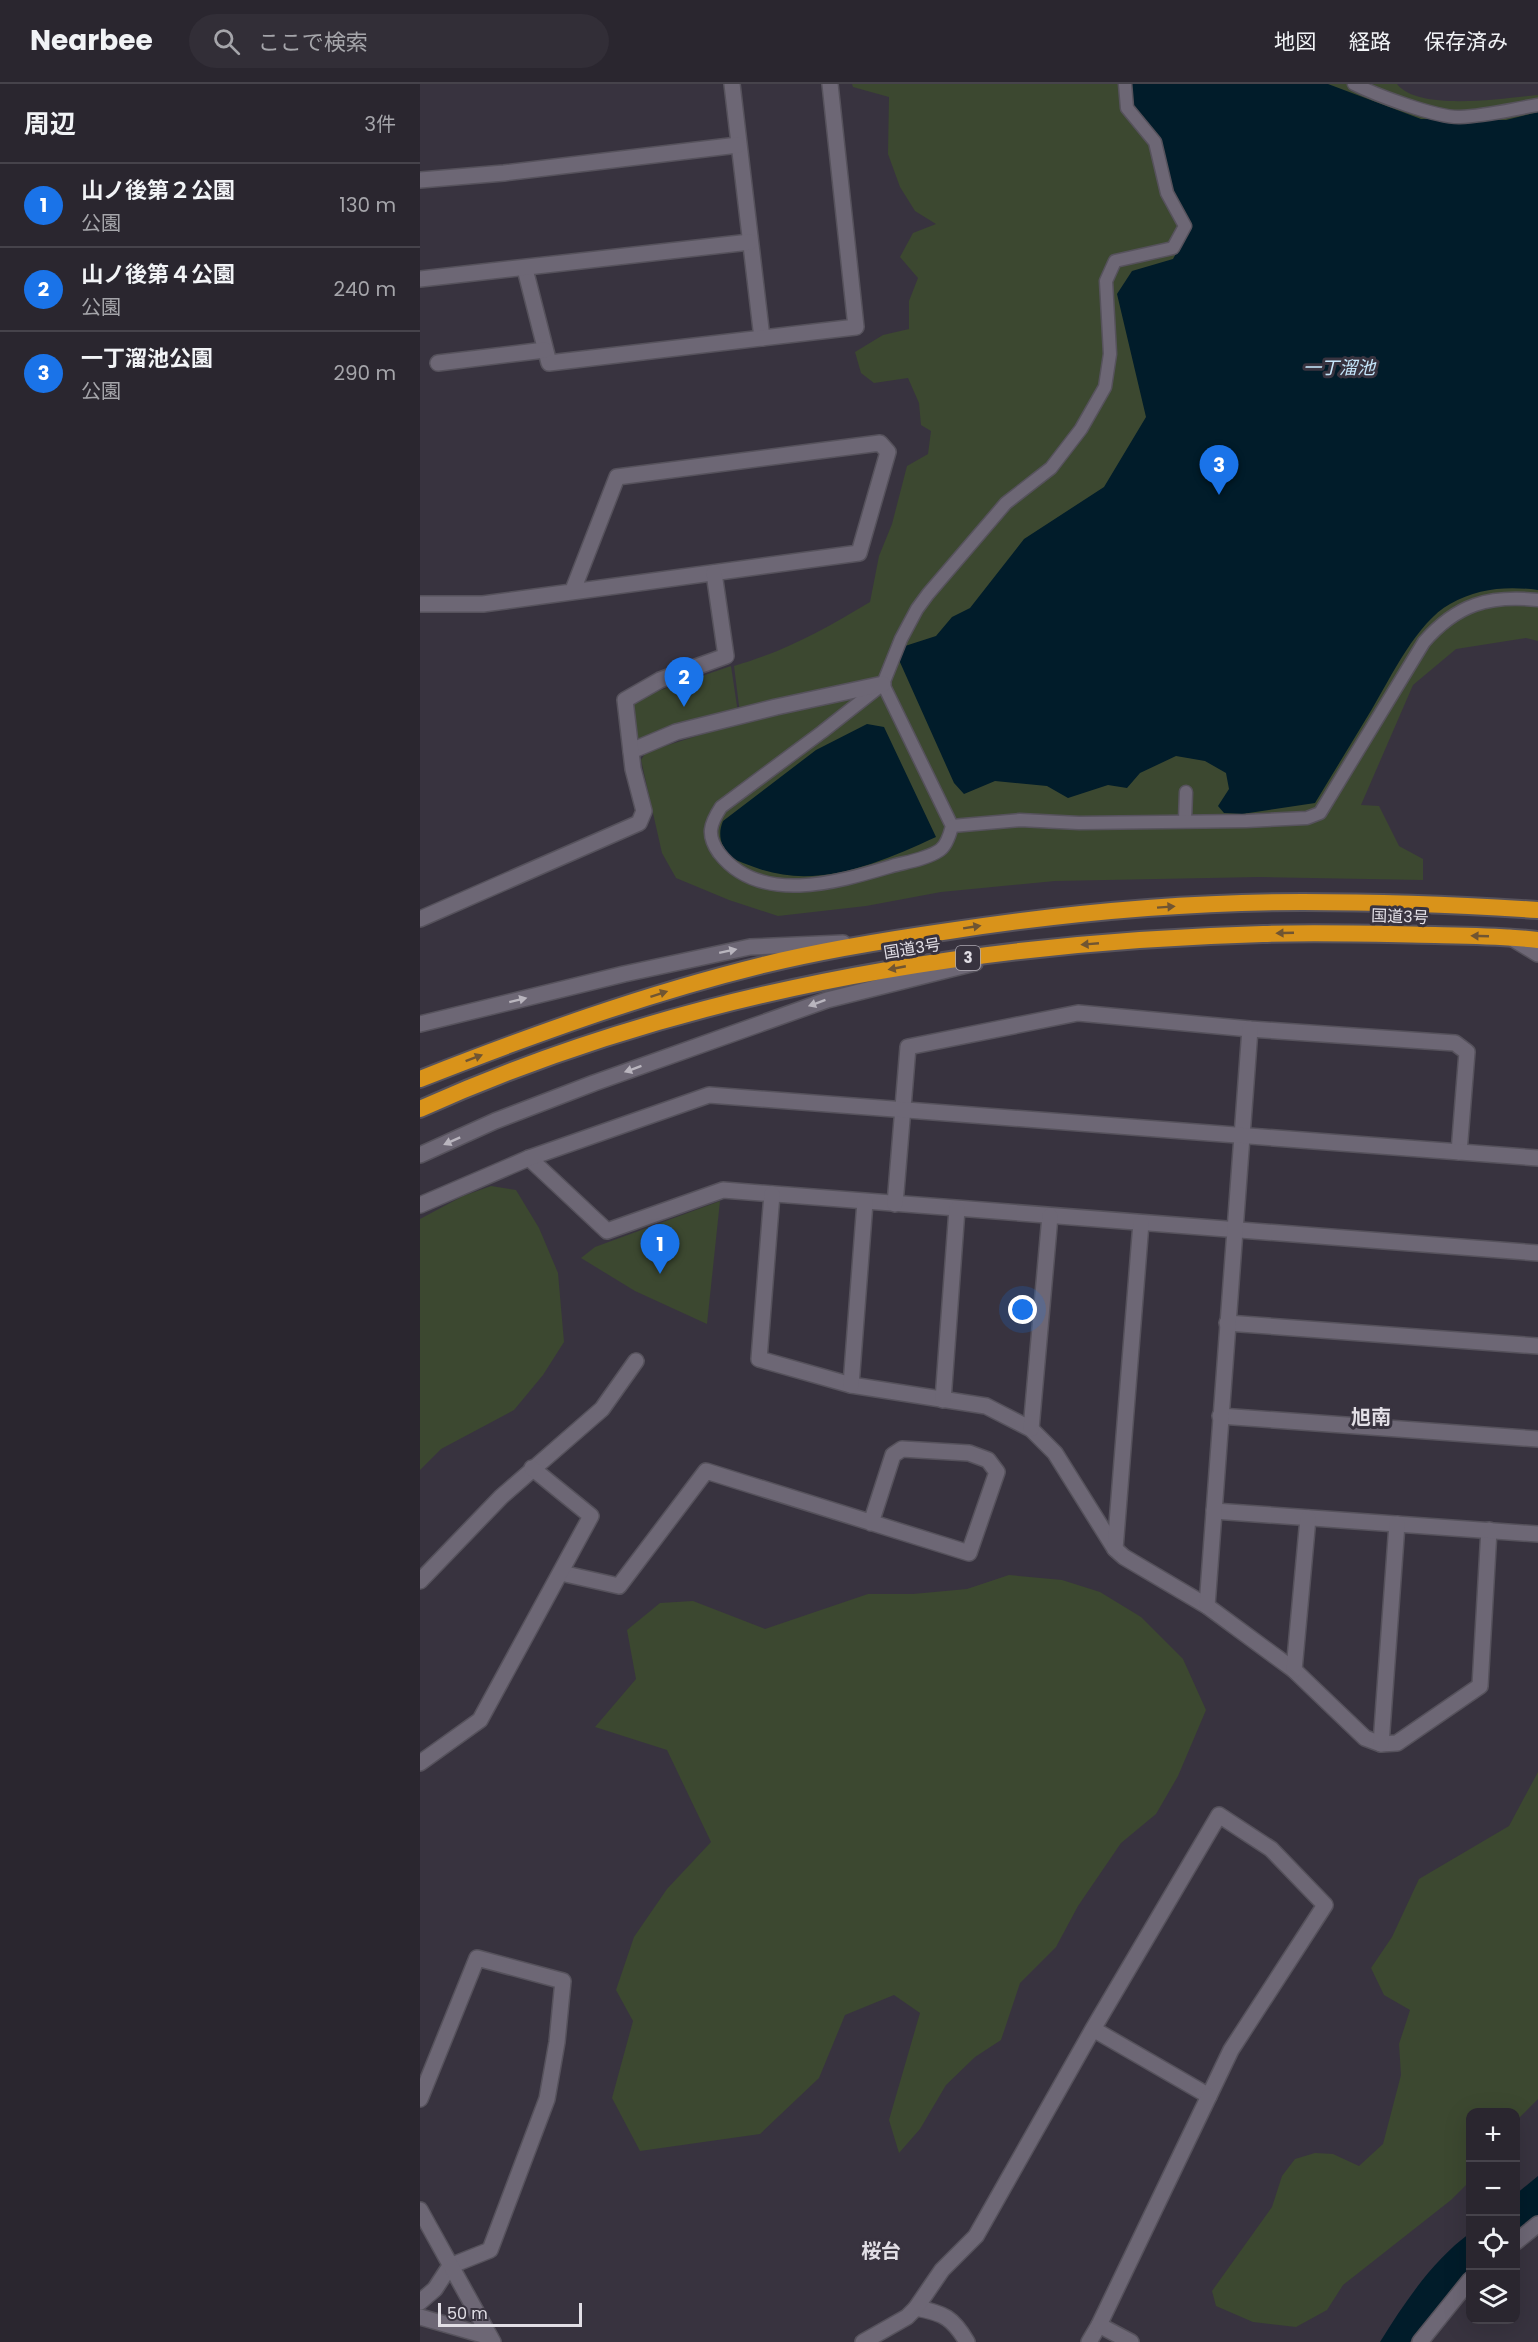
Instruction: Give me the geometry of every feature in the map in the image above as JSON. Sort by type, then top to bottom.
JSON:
[{"type":"highway","name":"国道3号","points":[[420,1079],[545,1031],[681,987],[764,965],[879,941],[1036,917],[1173,907],[1302,902],[1538,910]]},
{"type":"highway","name":"国道3号","points":[[420,1109],[546,1058],[660,1022],[777,991],[907,966],[1036,948],[1181,936],[1327,932],[1510,937],[1538,940]]},
{"type":"street","points":[[732,84],[762,338]]},
{"type":"street","points":[[525,269],[549,363],[856,327],[830,84]]},
{"type":"street","points":[[882,684],[952,826],[941,849],[825,884],[799,887],[764,881],[738,871],[712,844],[711,823],[721,807],[882,684],[917,609],[928,594],[1006,502],[1051,468],[1081,429],[1106,387],[1110,354],[1106,281],[1115,261],[1173,248],[1185,226],[1167,193],[1155,142],[1126,108],[1125,84]]},
{"type":"street","points":[[1354,84],[1371,93],[1459,117],[1538,105]]},
{"type":"street","points":[[420,180],[504,173],[738,145]]},
{"type":"street","points":[[420,279],[750,242]]},
{"type":"street","points":[[438,363],[545,350]]},
{"type":"street","points":[[420,604],[483,604],[859,553],[888,452],[880,443],[617,477],[573,590]]},
{"type":"street","points":[[420,920],[639,824],[644,811],[633,769],[626,700],[660,680],[726,656],[714,573]]},
{"type":"street","points":[[952,826],[1020,820],[1079,823],[1269,820],[1306,818],[1320,813],[1424,642],[1439,625],[1459,612],[1483,602],[1510,597],[1538,600]]},
{"type":"street","points":[[631,751],[676,732],[882,684]]},
{"type":"street","points":[[1185,820],[1186,792]]},
{"type":"street","points":[[1510,937],[1538,954]]},
{"type":"street","points":[[420,1024],[750,946],[879,941]]},
{"type":"street","points":[[420,1155],[495,1121],[594,1083],[827,1000],[1036,948]]},
{"type":"street","points":[[895,1204],[908,1047],[1078,1013],[1250,1029],[1455,1043],[1467,1052],[1459,1152]]},
{"type":"street","points":[[1207,1606],[1240,1135],[1250,1029]]},
{"type":"street","points":[[420,1205],[529,1158],[709,1095],[1538,1158]]},
{"type":"street","points":[[529,1158],[607,1231],[723,1190],[1538,1253]]},
{"type":"street","points":[[772,1194],[759,1359],[851,1385],[986,1406],[1030,1428],[1055,1454],[1115,1549],[1124,1557],[1207,1606],[1294,1670],[1365,1738],[1381,1744],[1397,1743],[1480,1686],[1489,1530]]},
{"type":"street","points":[[851,1385],[865,1202]]},
{"type":"street","points":[[943,1400],[957,1209]]},
{"type":"street","points":[[1030,1428],[1050,1216]]},
{"type":"street","points":[[1115,1549],[1141,1223]]},
{"type":"street","points":[[1227,1323],[1538,1346]]},
{"type":"street","points":[[420,1581],[501,1497],[602,1409],[636,1361]]},
{"type":"street","points":[[1220,1416],[1538,1439]]},
{"type":"street","points":[[561,1573],[619,1586],[706,1471],[871,1523],[969,1553],[997,1472],[988,1460],[969,1454],[902,1449],[893,1455],[871,1523]]},
{"type":"street","points":[[420,1763],[480,1720],[591,1516],[532,1468]]},
{"type":"street","points":[[1214,1511],[1538,1534]]},
{"type":"street","points":[[1294,1670],[1308,1518]]},
{"type":"street","points":[[1381,1744],[1397,1524]]},
{"type":"street","points":[[863,2342],[906,2317],[916,2308],[942,2270],[976,2236],[1093,2029],[1219,1815],[1270,1850],[1325,1905],[1231,2050],[1089,2342]]},
{"type":"street","points":[[420,2099],[477,1958],[563,1982],[557,2042],[547,2099],[490,2250],[450,2266],[435,2289],[420,2302]]},
{"type":"street","points":[[1093,2029],[1209,2096]]},
{"type":"street","points":[[420,2210],[491,2339]]},
{"type":"street","points":[[1520,2238],[1538,2224]]},
{"type":"street","points":[[1420,2342],[1466,2285]]},
{"type":"street","points":[[916,2308],[937,2312],[956,2323],[967,2342]]},
{"type":"street","points":[[420,2317],[491,2339]]},
{"type":"street","points":[[1099,2325],[1131,2342]]},
{"type":"green space","points":[[852,84],[1397,84],[1408,93],[1442,101],[1538,95],[1538,641],[1526,638],[1456,649],[1413,685],[1361,805],[1379,806],[1399,846],[1423,859],[1423,880],[1259,877],[1055,881],[941,892],[866,906],[778,916],[729,900],[676,878],[662,853],[641,760],[646,752],[741,722],[734,666],[771,654],[804,639],[870,602],[879,556],[892,524],[907,466],[928,454],[931,431],[921,425],[919,403],[908,378],[874,383],[861,373],[855,352],[883,335],[909,329],[909,301],[918,278],[900,257],[913,233],[936,224],[915,211],[900,187],[888,154],[889,97],[853,87]]},
{"type":"green space","points":[[731,666],[738,713],[635,743],[629,701]]},
{"type":"green space","points":[[491,1186],[516,1190],[539,1228],[558,1273],[564,1342],[543,1375],[514,1410],[441,1449],[420,1470],[420,1219],[463,1196]]},
{"type":"green space","points":[[720,1201],[707,1324],[635,1291],[581,1258],[595,1247]]},
{"type":"green space","points":[[1009,1575],[1062,1580],[1100,1592],[1141,1617],[1183,1659],[1206,1710],[1178,1776],[1156,1814],[1121,1843],[1078,1906],[1056,1947],[1020,1983],[1001,2040],[975,2057],[946,2085],[920,2129],[899,2153],[889,2120],[920,2013],[894,1995],[845,2015],[819,2078],[760,2134],[640,2151],[612,2098],[633,2021],[616,1990],[634,1937],[667,1889],[711,1842],[667,1750],[595,1727],[636,1679],[627,1630],[660,1603],[693,1601],[765,1629],[868,1594],[913,1594],[967,1589]]},
{"type":"green space","points":[[1538,1772],[1538,2099],[1520,2117],[1520,2108],[1466,2108],[1466,2185],[1451,2200],[1343,2285],[1327,2310],[1296,2327],[1253,2322],[1216,2306],[1212,2291],[1272,2207],[1282,2176],[1295,2159],[1315,2153],[1333,2154],[1359,2166],[1383,2144],[1401,2075],[1399,2044],[1410,2010],[1384,1995],[1371,1968],[1392,1937],[1419,1879],[1509,1826]]},
{"type":"water","name":"一丁溜池","points":[[1131,84],[1328,84],[1421,119],[1506,120],[1538,112],[1538,590],[1504,588],[1482,591],[1450,604],[1438,612],[1416,637],[1396,666],[1315,803],[1242,814],[1224,813],[1218,806],[1229,789],[1226,773],[1205,761],[1176,756],[1140,773],[1127,788],[1108,785],[1068,798],[1047,786],[995,781],[964,794],[954,783],[899,660],[905,646],[936,636],[952,617],[970,608],[1024,539],[1104,487],[1146,417],[1117,294],[1132,271],[1173,259],[1192,225],[1169,183],[1160,137],[1130,104]]},
{"type":"water","points":[[867,724],[884,727],[936,837],[870,864],[824,875],[777,874],[740,862],[729,854],[720,836],[723,821],[816,750]]},
{"type":"water","points":[[1538,2176],[1538,2215],[1520,2230],[1520,2216],[1520,2191]]},
{"type":"water","points":[[1466,2236],[1466,2276],[1410,2342],[1380,2342],[1409,2297],[1431,2269]]},
{"type":"place","name":"一丁溜池公園","points":[[1219,495]]},
{"type":"place","name":"山ノ後第４公園","points":[[684,707]]},
{"type":"place","name":"山ノ後第２公園","points":[[660,1274]]},
{"type":"district","name":"旭南","points":[[1371,1417]]},
{"type":"district","name":"桜台","points":[[881,2251]]}]
